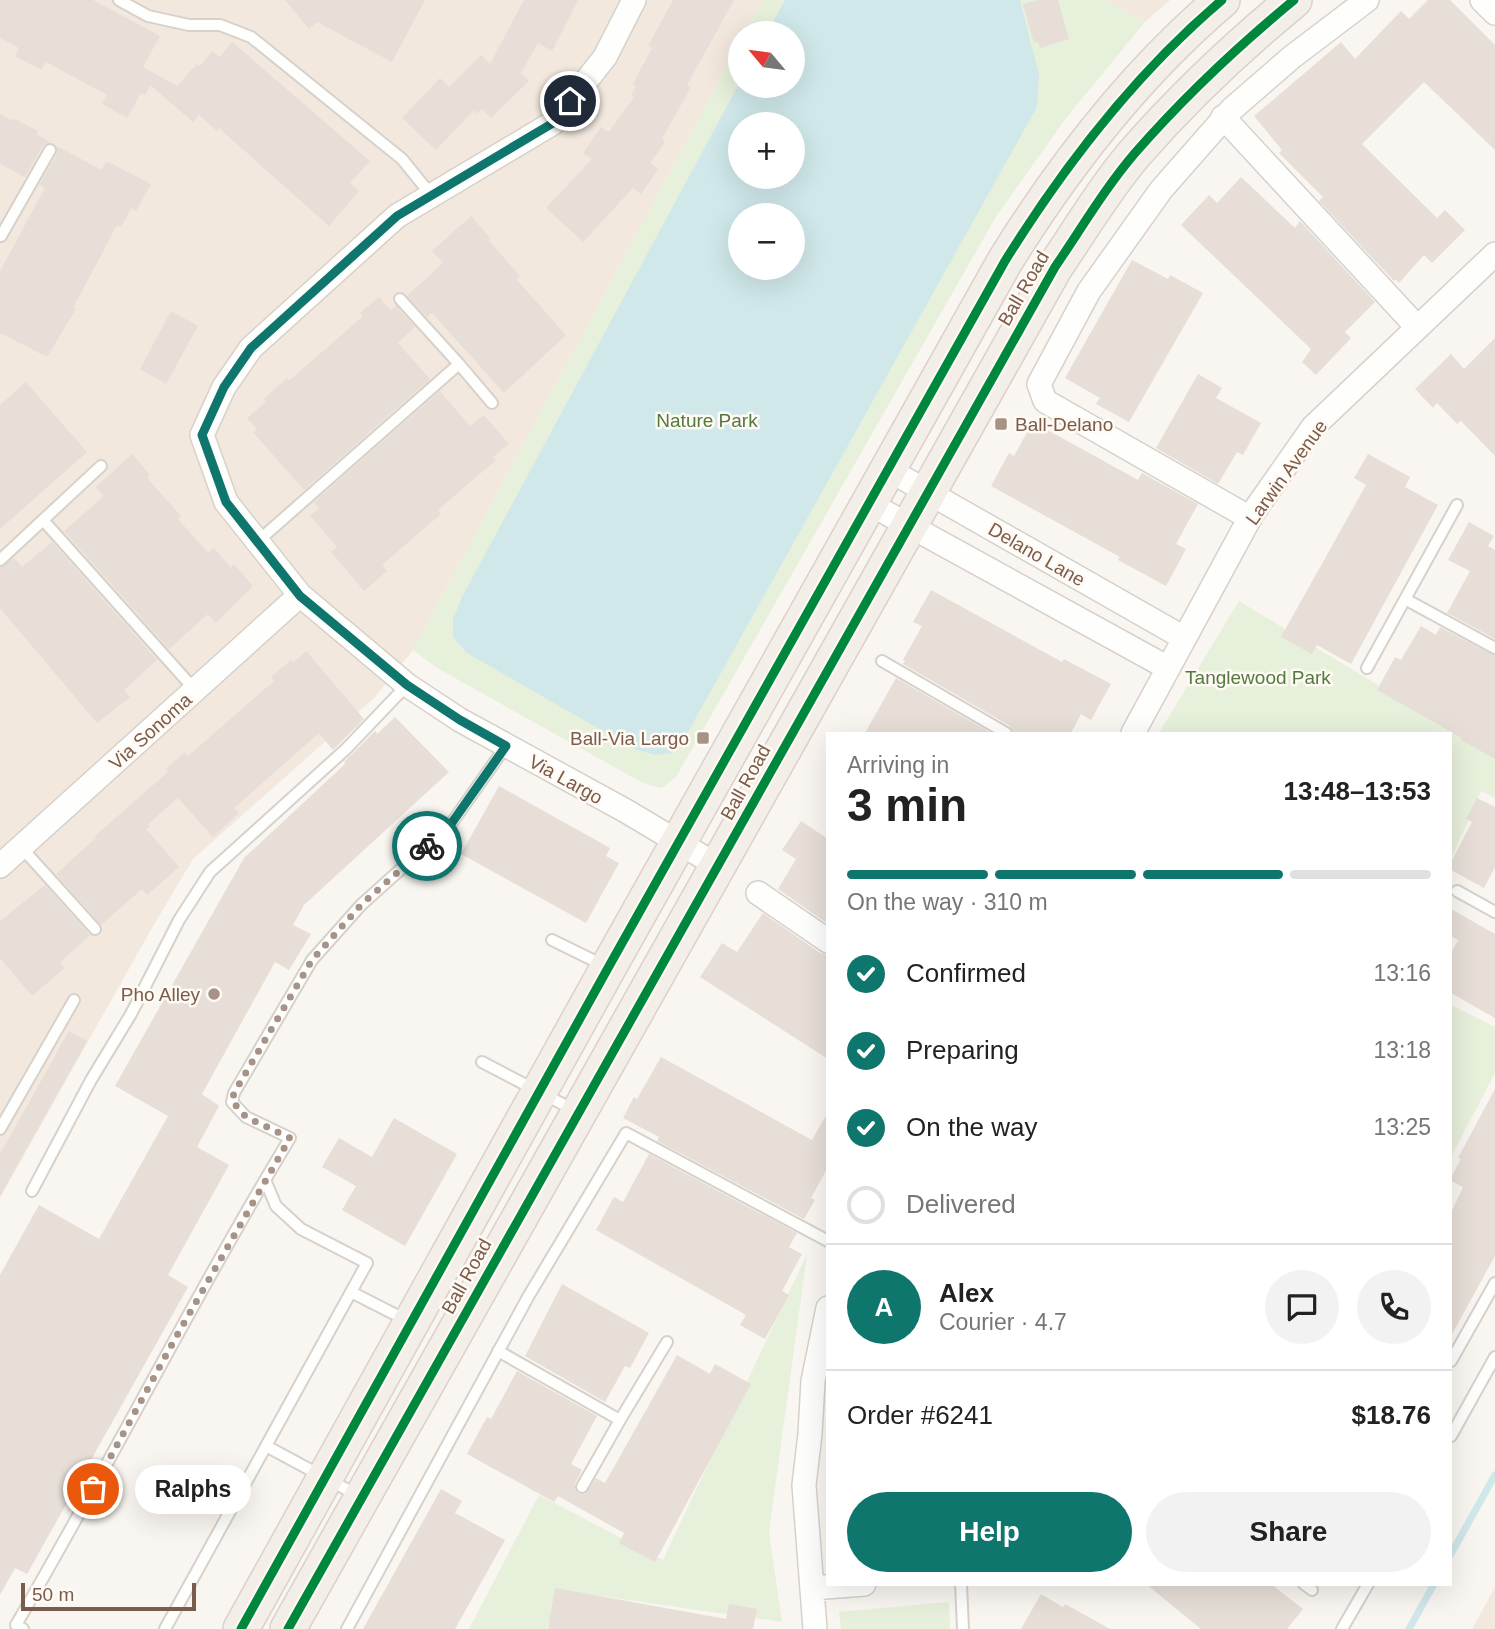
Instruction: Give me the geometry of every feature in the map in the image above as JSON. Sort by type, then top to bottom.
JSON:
[{"type":"main road","name":"Ball Road","points":[[241,1629],[1005,261],[1036,211],[1102,124],[1167,51],[1222,0]]},
{"type":"main road","name":"Ball Road","points":[[288,1629],[1062,257],[1135,153],[1238,47],[1294,0]]},
{"type":"main road","points":[[1167,51],[1199,85]]},
{"type":"street","name":"Via Largo","points":[[634,0],[605,57],[553,123],[397,216],[251,348],[224,387],[202,435],[226,502],[300,596],[407,685],[460,720],[718,866]]},
{"type":"street","points":[[1250,518],[1045,401],[1039,384],[1089,291],[1161,190],[1223,117],[1292,57],[1367,0]]},
{"type":"street","points":[[1482,0],[1495,13]]},
{"type":"street","points":[[1223,117],[1418,327]]},
{"type":"street","name":"Larwin Avenue","points":[[1134,732],[1250,518],[1313,427],[1495,254]]},
{"type":"street","name":"Delano Lane","points":[[889,470],[1185,638]]},
{"type":"street","name":"Delano Lane","points":[[870,504],[1168,668]]},
{"type":"street","name":"Via Sonoma","points":[[0,866],[300,596]]},
{"type":"street","points":[[758,893],[826,940]]},
{"type":"street","points":[[815,1629],[804,1485],[813,1381],[826,1324]]},
{"type":"street","points":[[812,1588],[838,1586]]},
{"type":"lane","points":[[119,0],[148,16],[189,25],[220,25],[251,37],[402,159],[432,195]]},
{"type":"lane","points":[[0,236],[50,150]]},
{"type":"lane","points":[[400,299],[492,403]]},
{"type":"lane","points":[[257,542],[459,364]]},
{"type":"lane","points":[[0,560],[101,466]]},
{"type":"lane","points":[[1367,668],[1457,505]]},
{"type":"lane","points":[[43,520],[195,690]]},
{"type":"lane","points":[[1405,599],[1495,649]]},
{"type":"lane","points":[[883,661],[1004,732]]},
{"type":"lane","points":[[32,1191],[91,1080],[131,1014],[178,920],[210,872],[346,749],[407,685]]},
{"type":"lane","points":[[17,1628],[290,1138],[246,1117],[232,1101],[234,1093],[312,960],[361,905],[451,824],[506,746]]},
{"type":"lane","points":[[22,846],[95,929]]},
{"type":"lane","points":[[1457,891],[1495,912]]},
{"type":"lane","points":[[552,940],[608,968]]},
{"type":"lane","points":[[0,1129],[74,1000]]},
{"type":"lane","points":[[482,1062],[579,1112]]},
{"type":"lane","points":[[347,1629],[549,1260],[626,1133],[826,1240]]},
{"type":"lane","points":[[164,1629],[367,1263],[301,1228],[276,1206],[265,1180]]},
{"type":"lane","points":[[1452,1359],[1495,1283]]},
{"type":"lane","points":[[351,1292],[411,1322]]},
{"type":"lane","points":[[582,1487],[667,1342]]},
{"type":"lane","points":[[498,1351],[620,1420]]},
{"type":"lane","points":[[1452,1434],[1495,1357]]},
{"type":"lane","points":[[266,1446],[362,1497]]},
{"type":"lane","points":[[961,1586],[963,1629]]},
{"type":"lane","points":[[1342,1629],[1367,1586]]},
{"type":"shaded area","points":[[0,0],[763,0],[752,21],[728,21],[728,64],[413,650],[374,698],[193,859],[0,1198]]},
{"type":"shaded area","points":[[1105,0],[1170,0],[1145,22]]},
{"type":"shaded area","points":[[1495,1587],[1495,1629],[1472,1629]]},
{"type":"green space","name":"Nature Park","points":[[763,0],[1105,0],[1145,22],[1066,118],[997,215],[676,777],[662,788],[643,783],[437,668],[413,650],[728,64],[728,98],[805,98],[805,21],[752,21]]},
{"type":"green space","name":"Tanglewood Park","points":[[1239,601],[1495,756],[1495,798],[1481,791],[1452,857],[1452,732],[1160,732]]},
{"type":"green space","points":[[1452,1006],[1495,1027],[1495,1073],[1452,1155]]},
{"type":"green space","points":[[807,1254],[769,1532],[782,1622],[560,1590],[547,1629],[469,1629],[539,1495],[663,1560]]},
{"type":"green space","points":[[949,1602],[950,1629],[841,1629],[839,1612]]},
{"type":"water","name":"Nature Park","points":[[785,0],[1020,0],[1039,75],[1037,107],[684,739],[672,753],[655,755],[634,749],[467,653],[453,637],[453,619],[462,597],[731,98],[805,98],[805,21],[774,21]]},
{"type":"building","points":[[0,0],[93,0],[160,36],[143,67],[177,86],[197,64],[200,66],[212,51],[220,57],[232,42],[370,161],[350,183],[359,191],[329,226],[219,128],[217,131],[199,115],[193,122],[150,85],[145,95],[141,93],[127,118],[102,104],[107,95],[46,62],[41,70],[15,56],[19,48],[0,38]]},
{"type":"building","points":[[285,0],[425,0],[392,62],[317,22],[309,29]]},
{"type":"building","points":[[524,0],[578,0],[552,51],[538,43],[521,73],[529,81],[491,118],[482,109],[477,114],[474,110],[436,150],[402,118],[440,78],[449,87],[481,55],[490,64]]},
{"type":"building","points":[[673,0],[734,0],[687,85],[691,87],[662,139],[665,142],[650,163],[658,169],[641,194],[633,188],[583,242],[546,208],[592,159],[583,153],[601,127],[609,132],[634,97],[631,95],[636,86],[633,84],[652,48],[648,46]]},
{"type":"building","points":[[1039,0],[1058,0],[1069,39],[1040,48],[1038,42],[1034,43],[1023,4]]},
{"type":"building","points":[[1428,0],[1450,0],[1495,45],[1495,150],[1424,82],[1362,144],[1437,218],[1445,210],[1465,230],[1432,263],[1424,255],[1399,283],[1394,281],[1319,201],[1323,197],[1279,153],[1282,150],[1254,116],[1341,42],[1355,59],[1401,11],[1409,19]]},
{"type":"building","points":[[0,114],[38,131],[36,134],[50,142],[43,146],[25,177],[0,164]]},
{"type":"building","points":[[56,146],[102,170],[106,161],[151,184],[136,211],[131,208],[121,227],[117,225],[73,308],[76,309],[47,357],[0,333],[0,271],[45,188],[39,185],[57,154]]},
{"type":"building","points":[[1241,177],[1295,228],[1300,221],[1375,302],[1345,332],[1351,338],[1316,375],[1302,362],[1311,349],[1181,225],[1209,195],[1217,203]]},
{"type":"building","points":[[471,216],[520,276],[516,279],[566,335],[504,393],[432,313],[427,317],[407,296],[443,263],[432,251]]},
{"type":"building","points":[[1132,260],[1168,279],[1170,275],[1203,293],[1129,422],[1096,404],[1100,398],[1065,378]]},
{"type":"building","points":[[379,297],[391,311],[396,306],[415,327],[398,343],[430,379],[304,490],[253,432],[257,429],[247,418],[266,402],[263,399],[287,378],[289,381],[363,316],[360,313]]},
{"type":"building","points":[[171,311],[198,326],[166,384],[140,369]]},
{"type":"building","points":[[1495,338],[1495,456],[1461,421],[1457,424],[1437,403],[1433,408],[1415,389],[1451,354],[1464,369]]},
{"type":"building","points":[[1198,374],[1222,388],[1216,398],[1261,423],[1243,455],[1237,452],[1218,484],[1156,448]]},
{"type":"building","points":[[26,382],[87,452],[0,529],[0,405]]},
{"type":"building","points":[[440,391],[470,426],[484,415],[509,444],[493,457],[496,460],[438,510],[441,514],[382,565],[387,571],[364,591],[331,552],[337,547],[310,516],[319,508],[314,502]]},
{"type":"building","points":[[1033,422],[1138,480],[1142,473],[1198,504],[1176,544],[1186,549],[1166,586],[1118,560],[1120,557],[991,486],[1009,453],[1014,456]]},
{"type":"building","points":[[132,454],[150,475],[147,478],[181,516],[178,519],[208,553],[214,548],[231,568],[234,564],[253,586],[216,623],[208,614],[169,649],[64,531],[104,496],[96,487]]},
{"type":"building","points":[[1368,454],[1410,477],[1405,487],[1438,505],[1351,664],[1317,645],[1312,654],[1281,637],[1366,485],[1354,478]]},
{"type":"building","points":[[1469,522],[1494,536],[1488,546],[1495,550],[1495,639],[1447,613],[1470,571],[1448,560]]},
{"type":"building","points":[[52,542],[157,660],[124,690],[130,697],[97,723],[0,608],[0,568],[14,558],[22,567]]},
{"type":"building","points":[[931,590],[1062,662],[1064,659],[1111,684],[1091,720],[1081,714],[1072,732],[1013,732],[1010,726],[903,664],[922,626],[913,622]]},
{"type":"building","points":[[1421,626],[1436,635],[1440,627],[1495,656],[1495,759],[1377,690],[1395,657],[1401,660]]},
{"type":"building","points":[[306,651],[364,719],[333,750],[319,733],[234,808],[239,813],[213,837],[178,798],[148,824],[150,826],[146,829],[179,867],[147,895],[142,889],[101,925],[56,874],[168,772],[166,769],[185,752],[188,756],[274,681],[271,677]]},
{"type":"building","points":[[896,678],[989,732],[866,732]]},
{"type":"building","points":[[395,717],[449,772],[304,905],[293,925],[311,934],[289,970],[275,962],[202,1094],[219,1106],[197,1147],[229,1165],[168,1275],[188,1287],[27,1574],[15,1568],[0,1595],[0,1275],[39,1205],[99,1239],[168,1116],[115,1086],[244,858],[345,764],[375,731],[377,734]]},
{"type":"building","points":[[499,786],[610,848],[606,856],[619,863],[586,923],[461,854]]},
{"type":"building","points":[[1477,798],[1495,807],[1495,867],[1484,888],[1452,871],[1452,860],[1472,822],[1466,819]]},
{"type":"building","points":[[801,821],[826,838],[826,923],[778,889],[796,859],[782,850]]},
{"type":"building","points":[[45,885],[90,935],[60,962],[65,968],[32,996],[0,958],[0,921]]},
{"type":"building","points":[[1452,910],[1495,934],[1495,1018],[1452,994],[1452,951],[1458,940],[1452,937]]},
{"type":"building","points":[[763,913],[826,954],[826,1058],[700,977],[722,943],[737,952]]},
{"type":"building","points":[[69,1031],[87,1041],[0,1196],[0,1154]]},
{"type":"building","points":[[661,1057],[812,1140],[826,1116],[826,1171],[811,1198],[815,1200],[804,1219],[657,1141],[659,1137],[623,1118],[634,1097],[637,1099]]},
{"type":"building","points":[[1495,1089],[1495,1256],[1452,1334],[1452,1211],[1463,1187],[1452,1182],[1452,1175],[1461,1159],[1458,1158]]},
{"type":"building","points":[[394,1118],[457,1154],[405,1246],[342,1210],[356,1186],[322,1167],[339,1138],[372,1157]]},
{"type":"building","points":[[649,1154],[797,1233],[789,1247],[802,1254],[782,1291],[789,1295],[765,1339],[740,1325],[746,1315],[596,1230],[614,1197],[623,1202]]},
{"type":"building","points":[[562,1284],[649,1333],[630,1368],[625,1366],[605,1402],[525,1356]]},
{"type":"building","points":[[677,1355],[710,1374],[715,1364],[751,1384],[655,1562],[619,1543],[624,1533],[558,1496],[554,1502],[467,1454],[487,1417],[491,1419],[517,1371],[597,1416],[571,1464],[582,1470],[575,1490],[579,1494],[585,1494],[596,1478],[605,1483]]},
{"type":"building","points":[[441,1489],[462,1501],[455,1513],[505,1540],[455,1629],[363,1629]]},
{"type":"building","points":[[1148,1586],[1274,1586],[1303,1609],[1287,1629],[1201,1629]]},
{"type":"building","points":[[555,1588],[726,1619],[729,1604],[757,1609],[753,1629],[548,1629]]},
{"type":"building","points":[[1041,1594],[1063,1607],[1065,1604],[1110,1629],[1021,1629]]},
{"type":"waterway","points":[[1452,1552],[1495,1475]]},
{"type":"waterway","points":[[1409,1629],[1433,1586]]},
{"type":"cycle path","points":[[241,1629],[1005,261],[1052,190],[1103,122],[1160,58],[1222,0]]},
{"type":"cycle path","points":[[288,1629],[1055,267],[1103,194],[1135,153],[1212,73],[1294,0]]},
{"type":"way so far","points":[[93,1489],[290,1138],[246,1117],[232,1101],[234,1093],[312,960],[361,905],[427,846]]},
{"type":"place","name":"Ball-Delano","points":[[1001,424]]},
{"type":"place","name":"Ball-Via Largo","points":[[703,738]]},
{"type":"place","name":"Pho Alley","points":[[214,994]]},
{"type":"place","name":"Ralphs","points":[[93,1489]]},
{"type":"route","points":[[427,846],[451,824],[506,746],[407,685],[300,596],[226,502],[202,435],[224,387],[251,348],[287,314],[397,216],[553,123],[570,101]]}]
